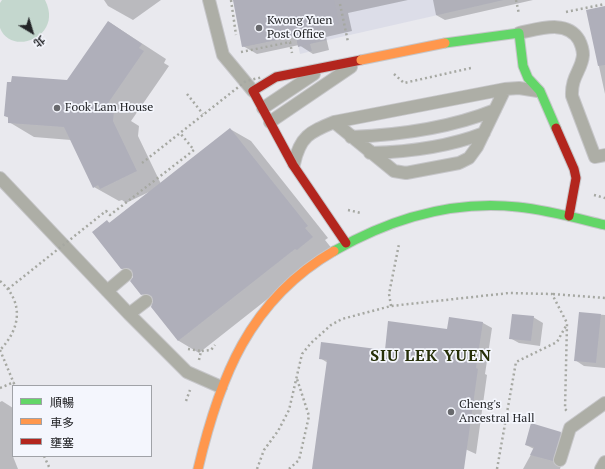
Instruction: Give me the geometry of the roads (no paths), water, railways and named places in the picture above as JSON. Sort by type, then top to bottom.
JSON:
[{"type":"street","points":[[346,243],[293,165],[253,91],[276,77],[445,43],[519,33],[523,66],[528,78],[540,91],[574,169],[576,178],[569,216]]},
{"type":"street","points":[[198,469],[221,387],[245,338],[281,293],[302,274],[346,243],[380,227],[441,210],[507,206],[533,209],[605,225]]},
{"type":"lane","points":[[209,0],[223,55],[253,91]]},
{"type":"lane","points":[[519,33],[557,26],[568,29],[576,35],[581,44],[583,55],[572,85],[572,96],[595,157],[605,155]]},
{"type":"lane","points":[[270,122],[362,60]]},
{"type":"lane","points":[[263,108],[325,67]]},
{"type":"lane","points":[[293,165],[297,149],[310,132],[334,122],[505,89],[519,88],[540,91]]},
{"type":"lane","points":[[334,122],[370,153],[394,171],[406,173],[459,163],[469,158],[484,133],[505,89]]},
{"type":"lane","points":[[351,137],[383,136],[470,120],[495,110]]},
{"type":"lane","points":[[370,153],[400,152],[447,144],[462,141],[484,133]]},
{"type":"lane","points":[[0,178],[106,291],[187,372],[221,387]]},
{"type":"lane","points":[[106,291],[126,276]]},
{"type":"lane","points":[[129,314],[146,301]]},
{"type":"lane","points":[[560,460],[570,428],[605,403]]},
{"type":"lane","points":[[601,469],[605,462]]},
{"type":"place","name":"Kwong Yuen Post Office","points":[[259,28]]},
{"type":"place","name":"Fook Lam House","points":[[57,108]]},
{"type":"place","name":"Cheng's Ancestral Hall","points":[[451,412]]},
{"type":"district","name":"SIU LEK YUEN","points":[[431,356]]}]
